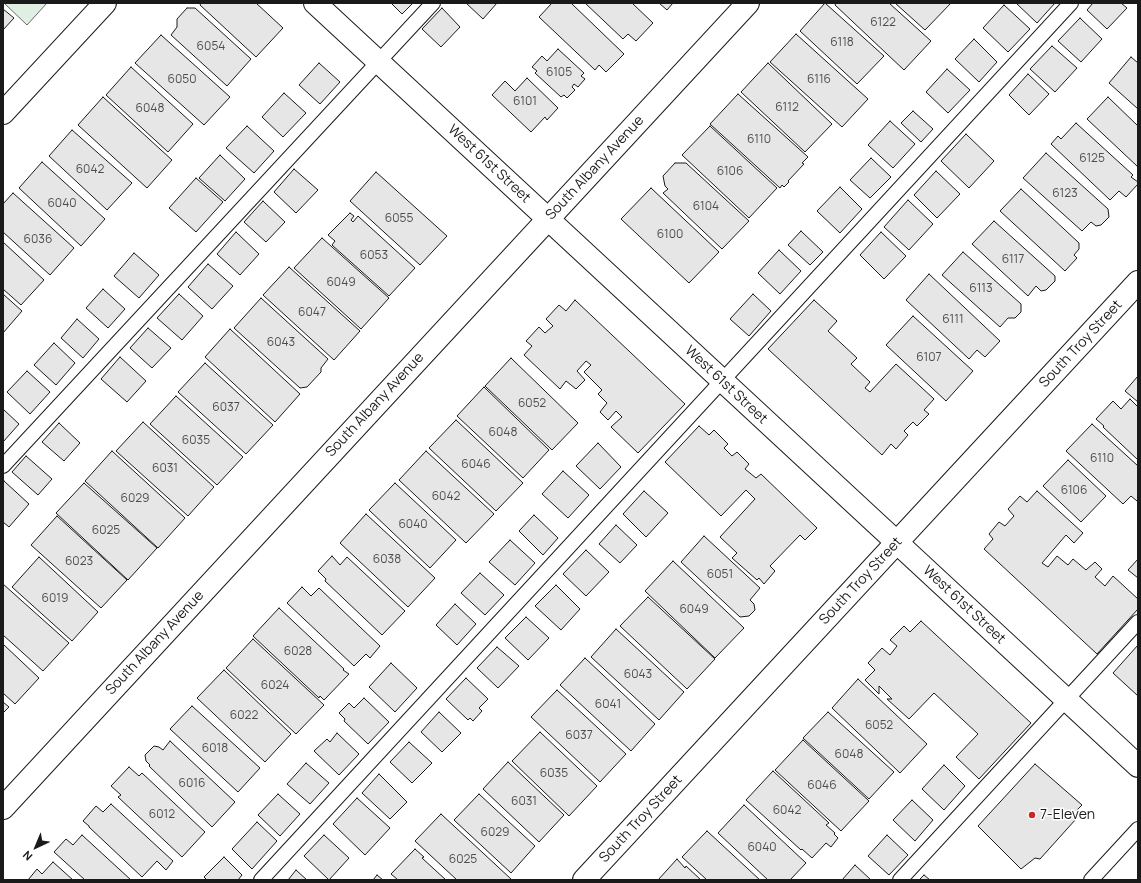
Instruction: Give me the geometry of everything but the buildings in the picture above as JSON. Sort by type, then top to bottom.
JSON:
[{"type":"street","points":[[3,113],[105,3]]},
{"type":"street","name":"West 61st Street","points":[[315,3],[1138,766]]},
{"type":"street","name":"South Albany Avenue","points":[[3,808],[748,3]]},
{"type":"street","name":"South Troy Street","points":[[584,880],[1138,282]]},
{"type":"lane","points":[[3,466],[433,3]]},
{"type":"lane","points":[[261,880],[1071,3]]},
{"type":"lane","points":[[900,880],[1138,622]]},
{"type":"lane","points":[[1091,880],[1138,829]]},
{"type":"green space","points":[[4,3],[47,3],[27,25]]},
{"type":"place","name":"7-Eleven","points":[[1032,815]]}]
